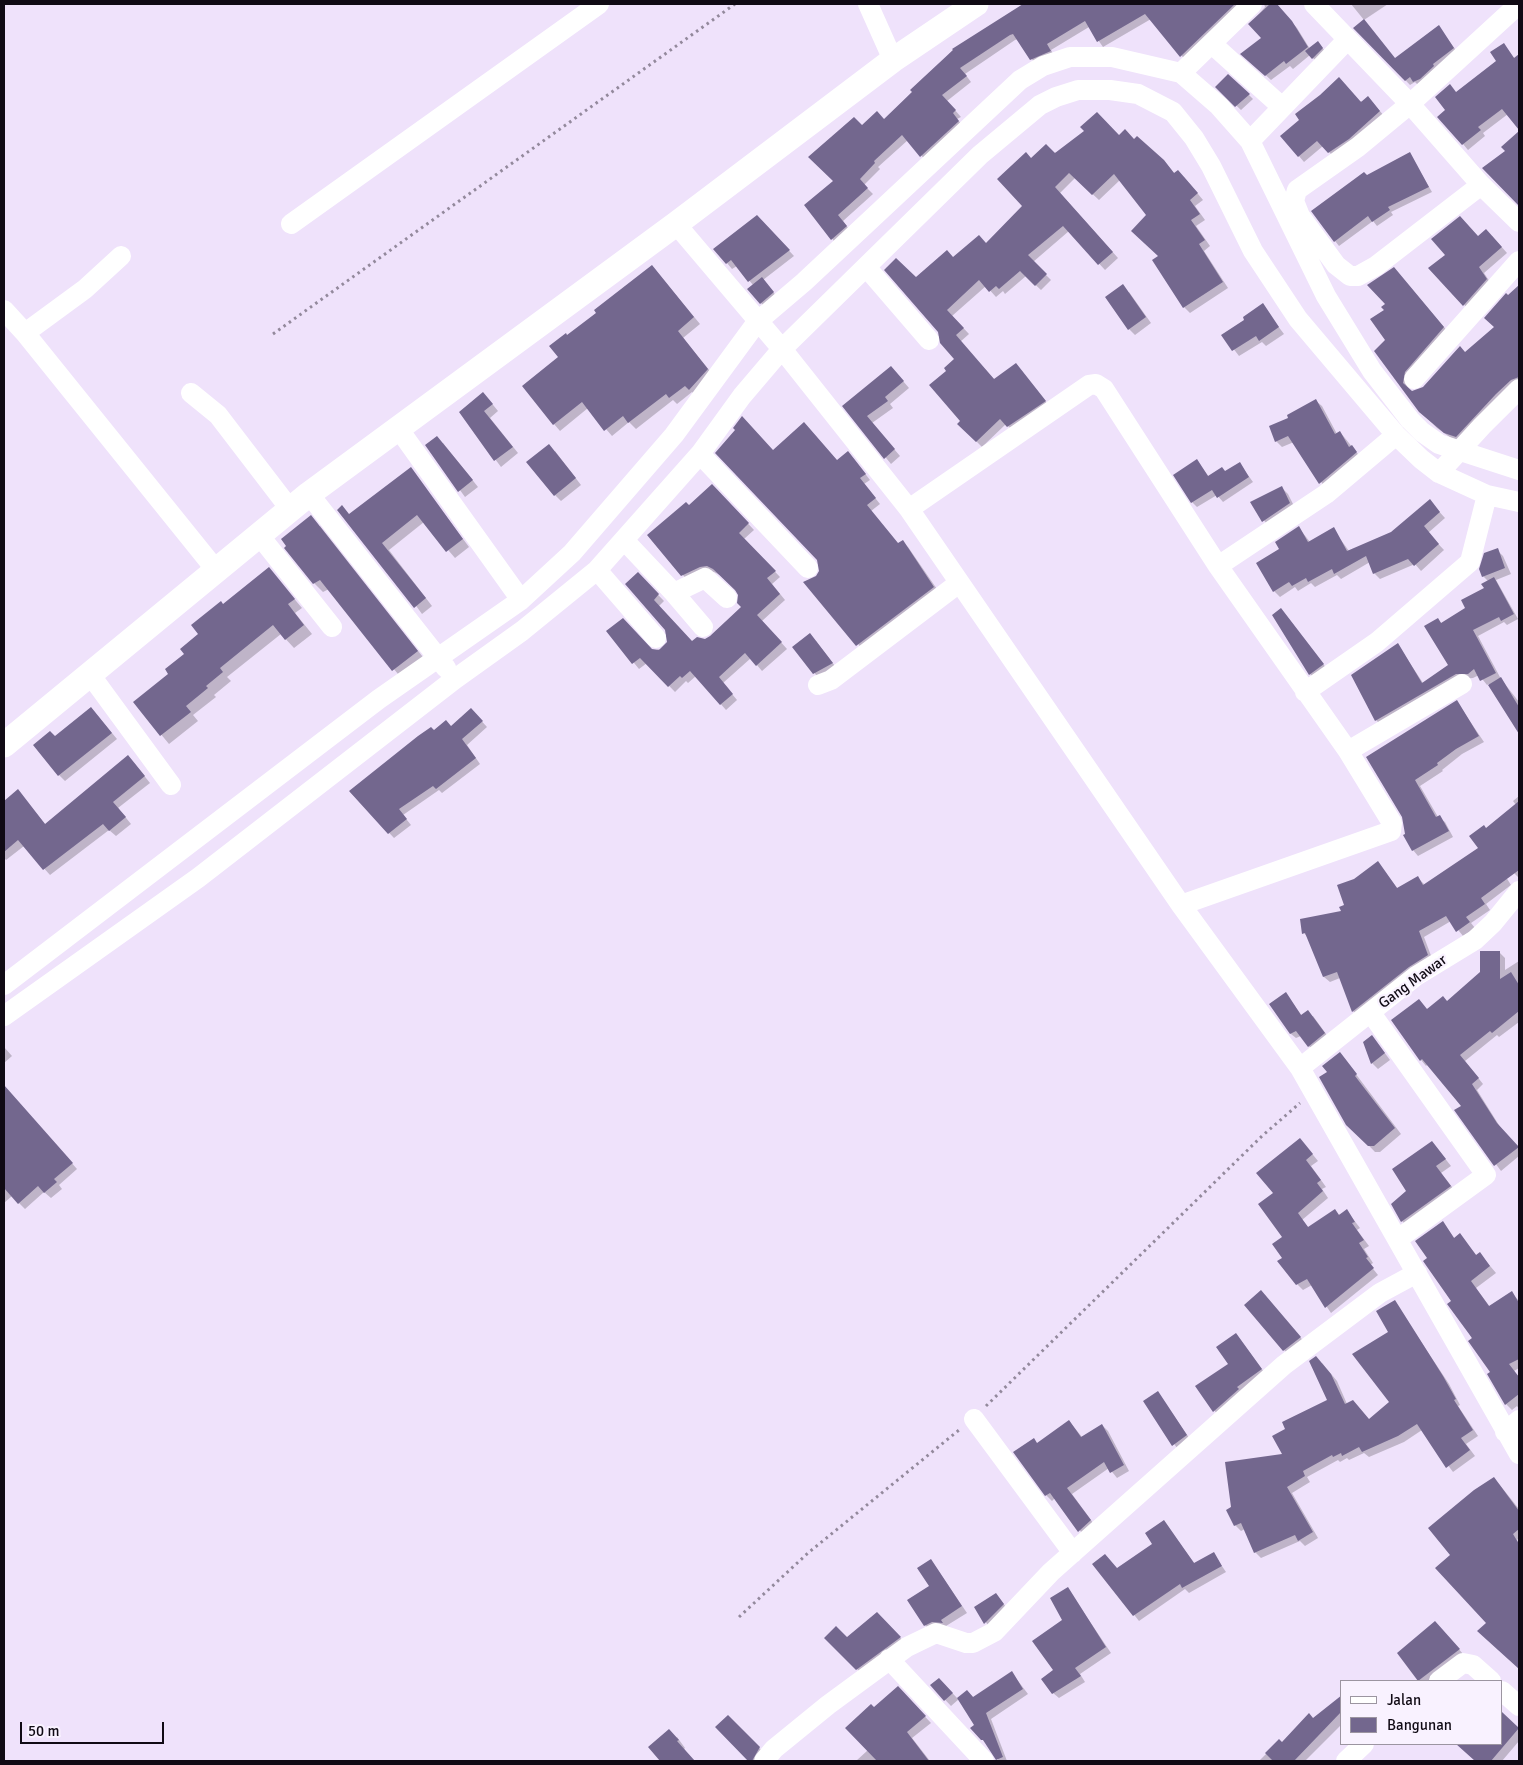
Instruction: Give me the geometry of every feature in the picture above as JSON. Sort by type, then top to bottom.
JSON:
[{"type":"street","points":[[291,224],[599,4]]},
{"type":"street","points":[[868,4],[893,60]]},
{"type":"street","points":[[4,744],[300,501],[676,224],[893,60],[976,4]]},
{"type":"street","points":[[1181,73],[1252,4]]},
{"type":"street","points":[[1314,4],[1410,104],[1481,185],[1519,222]]},
{"type":"street","points":[[1481,185],[1368,272],[1358,276],[1350,276],[1336,266],[1300,216],[1294,201],[1297,190],[1358,147],[1410,104],[1519,4]]},
{"type":"street","points":[[1250,140],[1347,40]]},
{"type":"street","points":[[1212,44],[1282,108]]},
{"type":"street","points":[[4,985],[379,699],[446,668],[509,625],[521,600],[572,553],[667,443],[769,335],[815,294],[1000,118],[1020,80],[1043,66],[1070,57],[1112,57],[1181,73],[1219,106],[1250,140],[1326,296],[1372,371],[1422,432],[1439,444],[1450,462],[1487,495],[1519,502]]},
{"type":"street","points":[[4,1016],[198,878],[446,668],[509,625],[597,570],[700,454],[742,396],[769,335],[815,294],[867,268],[959,156],[1000,118],[1078,90],[1110,90],[1138,94],[1173,112],[1194,138],[1253,251],[1298,319],[1396,435],[1421,459],[1450,462],[1476,457],[1519,470]]},
{"type":"street","points":[[676,224],[769,335],[909,509],[1181,905],[1300,1068],[1416,1273],[1512,1426],[1519,1454]]},
{"type":"street","points":[[25,333],[85,289],[121,256]]},
{"type":"street","points":[[1414,379],[1519,261]]},
{"type":"street","points":[[867,268],[929,340]]},
{"type":"street","points":[[4,310],[25,333],[216,570]]},
{"type":"street","points":[[909,509],[1089,385],[1096,384],[1104,389],[1218,566],[1348,751],[1392,823],[1391,831],[1181,905]]},
{"type":"street","points":[[1450,462],[1519,389]]},
{"type":"street","points":[[190,393],[218,416],[300,501],[446,668]]},
{"type":"street","points":[[398,428],[521,600]]},
{"type":"street","points":[[1218,566],[1326,494],[1396,435]]},
{"type":"street","points":[[700,454],[808,568]]},
{"type":"street","points":[[1305,692],[1377,642],[1470,562],[1487,495]]},
{"type":"street","points":[[259,535],[332,627]]},
{"type":"street","points":[[624,540],[703,627]]},
{"type":"street","points":[[597,570],[656,638]]},
{"type":"street","points":[[674,593],[705,578],[727,598]]},
{"type":"street","points":[[818,685],[830,680],[959,582]]},
{"type":"street","points":[[90,673],[171,785]]},
{"type":"street","points":[[1348,751],[1462,684]]},
{"type":"street","name":"Gang Mawar","points":[[1300,1068],[1416,976],[1475,940],[1494,923],[1519,891]]},
{"type":"street","points":[[1371,1013],[1486,1175],[1398,1239]]},
{"type":"street","points":[[764,1761],[782,1742],[907,1647],[936,1633],[966,1643],[973,1643],[994,1632],[1051,1572],[1284,1365],[1380,1293],[1416,1273]]},
{"type":"street","points":[[974,1419],[1073,1553]]},
{"type":"street","points":[[889,1659],[984,1761]]},
{"type":"street","points":[[1440,1680],[1464,1663],[1473,1665],[1490,1680]]},
{"type":"street","points":[[1503,1692],[1519,1706]]},
{"type":"street","points":[[1346,1761],[1363,1745]]},
{"type":"path","points":[[273,334],[734,4]]},
{"type":"path","points":[[739,1617],[808,1553],[974,1419],[1262,1136],[1314,1091]]},
{"type":"building","points":[[1023,4],[1235,4],[1180,57],[1145,14],[1097,42],[1085,21],[1047,44],[1051,51],[1030,60],[1013,34],[1010,35],[960,68],[967,76],[942,95],[956,110],[953,113],[959,121],[920,157],[902,135],[874,161],[875,163],[860,179],[868,188],[838,215],[847,226],[831,240],[804,205],[833,181],[808,157],[854,117],[862,125],[877,111],[884,119],[912,92],[910,90],[952,49]]},
{"type":"building","points":[[1270,4],[1277,4],[1292,21],[1308,47],[1286,64],[1284,61],[1265,76],[1240,54],[1261,38],[1248,24]]},
{"type":"building","points":[[1364,19],[1395,58],[1439,25],[1454,48],[1433,64],[1434,66],[1420,79],[1413,82],[1410,77],[1405,81],[1353,28]]},
{"type":"building","points":[[1318,41],[1323,48],[1312,59],[1305,51]]},
{"type":"building","points":[[1504,43],[1514,58],[1519,54],[1519,130],[1502,109],[1478,127],[1481,130],[1462,145],[1437,117],[1445,110],[1435,97],[1450,84],[1456,92],[1496,61],[1490,52]]},
{"type":"building","points":[[1228,74],[1250,94],[1235,107],[1215,87]]},
{"type":"building","points":[[1339,77],[1361,102],[1368,96],[1380,111],[1349,139],[1328,153],[1317,141],[1298,157],[1280,136],[1299,120],[1295,114],[1320,95]]},
{"type":"building","points":[[1097,112],[1119,135],[1125,129],[1134,139],[1137,136],[1164,160],[1174,173],[1178,170],[1198,193],[1190,200],[1200,214],[1191,220],[1205,240],[1199,244],[1223,282],[1183,308],[1152,260],[1158,256],[1131,231],[1146,215],[1114,174],[1092,195],[1069,173],[1055,187],[1113,252],[1098,265],[1063,226],[1028,255],[1047,274],[1035,286],[1020,271],[999,289],[996,286],[989,292],[979,280],[947,310],[964,328],[956,335],[994,379],[1016,363],[1046,401],[1007,427],[1000,419],[976,442],[957,424],[960,421],[929,385],[946,371],[944,368],[954,359],[940,343],[938,332],[884,270],[896,258],[916,277],[947,250],[953,257],[979,235],[986,243],[1022,206],[997,179],[1026,152],[1031,158],[1046,144],[1055,153],[1084,131],[1080,127]]},
{"type":"building","points":[[1519,131],[1519,206],[1482,168],[1505,151],[1501,147]]},
{"type":"building","points":[[1410,152],[1429,187],[1388,207],[1390,210],[1372,222],[1368,216],[1334,242],[1311,211],[1364,172],[1367,175]]},
{"type":"building","points":[[757,215],[790,250],[748,282],[731,260],[726,264],[713,249]]},
{"type":"building","points":[[1460,216],[1478,236],[1486,229],[1502,247],[1479,267],[1487,279],[1463,306],[1428,268],[1445,255],[1431,239]]},
{"type":"building","points":[[652,265],[694,317],[678,331],[708,369],[689,390],[685,386],[669,398],[666,394],[628,423],[623,416],[604,431],[582,402],[553,425],[522,386],[558,357],[549,346],[596,313],[594,310]]},
{"type":"building","points":[[1394,267],[1444,327],[1405,372],[1403,383],[1412,391],[1423,387],[1460,346],[1465,352],[1494,327],[1484,318],[1506,293],[1508,295],[1519,285],[1519,377],[1511,380],[1496,394],[1456,437],[1444,433],[1419,412],[1374,351],[1385,340],[1370,319],[1384,310],[1381,307],[1385,304],[1367,285]]},
{"type":"building","points":[[762,277],[774,292],[760,304],[747,289]]},
{"type":"building","points":[[1123,284],[1146,317],[1128,330],[1105,297]]},
{"type":"building","points":[[1263,303],[1279,327],[1259,341],[1256,336],[1232,351],[1221,335],[1244,320],[1243,317]]},
{"type":"building","points":[[891,366],[904,381],[885,397],[888,401],[867,416],[895,449],[884,459],[842,406]]},
{"type":"building","points":[[483,392],[493,404],[484,411],[513,447],[494,461],[459,412]]},
{"type":"building","points":[[1316,399],[1335,434],[1340,431],[1349,447],[1352,445],[1357,452],[1319,484],[1288,436],[1275,442],[1269,426],[1288,418],[1287,415]]},
{"type":"building","points":[[742,416],[773,450],[804,422],[837,460],[848,451],[866,474],[860,478],[876,498],[867,505],[898,543],[903,540],[934,587],[856,646],[803,582],[816,576],[819,571],[817,560],[715,453],[735,430],[733,428]]},
{"type":"building","points":[[437,436],[473,480],[458,492],[425,445]]},
{"type":"building","points":[[549,444],[576,478],[554,496],[526,462]]},
{"type":"building","points":[[1197,459],[1208,476],[1222,467],[1225,471],[1240,462],[1249,477],[1217,498],[1212,490],[1191,503],[1173,475]]},
{"type":"building","points":[[411,467],[463,539],[446,552],[417,515],[382,543],[426,598],[414,608],[337,510],[342,505],[349,514]]},
{"type":"building","points":[[712,484],[749,523],[739,533],[776,571],[767,578],[780,594],[757,615],[782,642],[756,666],[745,653],[719,677],[733,694],[720,705],[690,671],[682,678],[680,676],[668,687],[640,658],[632,664],[606,631],[623,618],[652,649],[659,650],[667,642],[665,630],[625,584],[638,572],[659,594],[654,600],[692,641],[697,637],[705,639],[710,636],[741,607],[737,603],[738,595],[735,590],[713,569],[707,566],[700,567],[681,576],[647,535],[686,502],[689,505]]},
{"type":"building","points":[[1282,486],[1290,503],[1262,522],[1250,502]]},
{"type":"building","points":[[1430,499],[1440,512],[1424,526],[1439,544],[1414,566],[1408,559],[1373,574],[1366,556],[1334,574],[1332,569],[1308,582],[1306,578],[1292,586],[1289,582],[1273,592],[1256,563],[1279,549],[1275,542],[1299,526],[1308,542],[1334,527],[1347,551],[1391,532]]},
{"type":"building","points":[[311,515],[418,651],[392,671],[320,580],[313,584],[284,548],[286,546],[281,539]]},
{"type":"building","points":[[1498,548],[1505,568],[1482,577],[1479,569],[1484,553]]},
{"type":"building","points":[[269,567],[295,599],[288,604],[304,625],[285,640],[273,625],[220,668],[223,672],[206,686],[208,688],[186,706],[191,712],[160,736],[133,702],[168,674],[165,669],[184,654],[180,649],[198,634],[191,625],[221,601],[223,604]]},
{"type":"building","points":[[1494,577],[1514,614],[1501,621],[1499,617],[1473,630],[1496,673],[1480,681],[1474,669],[1468,674],[1456,674],[1375,721],[1351,675],[1398,643],[1422,683],[1448,665],[1424,626],[1438,618],[1441,623],[1465,608],[1461,600],[1484,588],[1481,584]]},
{"type":"building","points":[[1281,608],[1324,664],[1309,675],[1272,615]]},
{"type":"building","points":[[810,633],[833,663],[813,674],[792,647]]},
{"type":"building","points":[[1501,677],[1519,707],[1519,734],[1488,685]]},
{"type":"building","points":[[1457,700],[1479,736],[1456,749],[1437,763],[1438,765],[1415,780],[1436,817],[1440,815],[1449,831],[1412,851],[1403,835],[1405,834],[1402,817],[1366,757]]},
{"type":"building","points":[[91,707],[112,733],[58,776],[33,745],[50,731],[55,736]]},
{"type":"building","points":[[471,708],[483,721],[462,739],[476,758],[436,789],[433,786],[399,809],[407,819],[388,834],[349,791],[431,727],[434,730],[446,720],[451,726]]},
{"type":"building","points":[[128,755],[145,776],[113,802],[126,817],[109,831],[103,824],[43,870],[18,840],[4,852],[4,801],[18,789],[45,824]]},
{"type":"building","points":[[1519,801],[1519,870],[1481,898],[1485,904],[1466,917],[1470,922],[1456,932],[1446,916],[1419,931],[1428,955],[1409,967],[1352,1012],[1337,972],[1323,977],[1305,933],[1302,934],[1300,919],[1341,911],[1339,907],[1344,905],[1337,885],[1354,879],[1378,861],[1397,888],[1418,876],[1423,885],[1478,848],[1469,836],[1484,825],[1486,828]]},
{"type":"building","points":[[1480,951],[1500,951],[1500,979],[1511,972],[1519,985],[1519,1011],[1460,1055],[1479,1078],[1472,1084],[1497,1123],[1519,1147],[1494,1166],[1454,1110],[1461,1106],[1422,1059],[1420,1061],[1391,1020],[1419,999],[1427,1009],[1443,996],[1447,1001],[1480,972]]},
{"type":"building","points":[[1286,992],[1301,1015],[1308,1010],[1325,1033],[1308,1047],[1296,1031],[1290,1034],[1269,1004]]},
{"type":"building","points":[[1372,1035],[1385,1053],[1371,1064],[1363,1042]]},
{"type":"building","points":[[1340,1052],[1357,1074],[1355,1076],[1395,1128],[1374,1146],[1368,1146],[1346,1125],[1319,1077],[1327,1072],[1322,1066]]},
{"type":"building","points":[[4,1085],[73,1163],[54,1179],[57,1182],[44,1193],[38,1186],[18,1204],[4,1188]]},
{"type":"building","points":[[1300,1138],[1313,1154],[1306,1160],[1321,1180],[1317,1183],[1323,1191],[1298,1213],[1308,1227],[1335,1209],[1339,1215],[1347,1209],[1355,1222],[1352,1223],[1364,1240],[1359,1243],[1368,1257],[1366,1258],[1374,1268],[1325,1308],[1307,1279],[1296,1285],[1277,1261],[1282,1258],[1272,1244],[1282,1237],[1258,1204],[1273,1193],[1256,1173]]},
{"type":"building","points":[[1432,1141],[1446,1159],[1436,1166],[1451,1186],[1401,1222],[1391,1204],[1406,1191],[1392,1169]]},
{"type":"building","points":[[1443,1221],[1454,1238],[1460,1233],[1476,1255],[1480,1252],[1490,1266],[1471,1281],[1489,1306],[1512,1291],[1519,1303],[1519,1359],[1509,1364],[1519,1377],[1519,1394],[1505,1405],[1487,1374],[1490,1372],[1468,1341],[1472,1338],[1447,1304],[1451,1301],[1423,1261],[1427,1258],[1415,1241]]},
{"type":"building","points":[[1261,1290],[1301,1337],[1283,1351],[1244,1305]]},
{"type":"building","points":[[1395,1300],[1443,1376],[1456,1399],[1454,1400],[1473,1430],[1461,1438],[1470,1450],[1446,1468],[1417,1424],[1398,1436],[1362,1452],[1359,1447],[1342,1456],[1341,1453],[1333,1457],[1332,1455],[1303,1471],[1305,1476],[1287,1487],[1313,1532],[1298,1541],[1295,1535],[1254,1553],[1241,1523],[1234,1526],[1226,1510],[1231,1507],[1225,1462],[1282,1454],[1272,1436],[1285,1429],[1282,1422],[1327,1400],[1309,1361],[1316,1356],[1331,1374],[1345,1404],[1353,1400],[1369,1419],[1389,1402],[1352,1354],[1388,1332],[1376,1311]]},
{"type":"building","points":[[1236,1333],[1262,1369],[1237,1387],[1239,1389],[1213,1412],[1195,1386],[1228,1364],[1216,1347]]},
{"type":"building","points":[[1158,1391],[1187,1435],[1172,1446],[1143,1401]]},
{"type":"building","points":[[1069,1420],[1081,1437],[1102,1424],[1124,1465],[1110,1473],[1104,1462],[1067,1488],[1091,1520],[1078,1532],[1050,1493],[1045,1496],[1013,1452],[1034,1438],[1037,1443]]},
{"type":"building","points":[[1494,1477],[1519,1511],[1519,1529],[1513,1534],[1519,1544],[1519,1669],[1477,1631],[1486,1623],[1435,1568],[1450,1555],[1428,1528],[1474,1490]]},
{"type":"building","points":[[1164,1520],[1194,1563],[1214,1552],[1222,1566],[1182,1588],[1180,1584],[1133,1616],[1092,1564],[1105,1554],[1117,1568],[1152,1544],[1145,1533]]},
{"type":"building","points":[[931,1559],[962,1606],[941,1620],[943,1623],[932,1622],[924,1626],[907,1600],[929,1586],[917,1568]]},
{"type":"building","points":[[1068,1587],[1106,1647],[1075,1668],[1081,1676],[1052,1694],[1041,1679],[1053,1670],[1032,1641],[1062,1620],[1050,1598]]},
{"type":"building","points":[[996,1593],[1004,1604],[984,1624],[974,1607]]},
{"type":"building","points":[[877,1612],[901,1637],[856,1670],[824,1638],[836,1626],[847,1637]]},
{"type":"building","points":[[1435,1621],[1460,1649],[1419,1680],[1417,1680],[1397,1653]]},
{"type":"building","points":[[1012,1671],[1023,1689],[986,1713],[1003,1757],[996,1760],[983,1740],[970,1728],[974,1725],[957,1698],[967,1690],[973,1697]]},
{"type":"building","points":[[939,1678],[953,1693],[944,1701],[930,1685]]},
{"type":"building","points":[[898,1686],[926,1716],[907,1732],[929,1761],[877,1761],[845,1728],[871,1704],[874,1707]]},
{"type":"building","points":[[1340,1697],[1340,1713],[1294,1761],[1273,1761],[1265,1753],[1279,1739],[1282,1742],[1309,1713],[1313,1718]]},
{"type":"building","points":[[1503,1713],[1519,1728],[1491,1761],[1475,1761],[1457,1745],[1503,1745]]},
{"type":"building","points":[[728,1715],[760,1747],[752,1761],[748,1761],[715,1727]]},
{"type":"building","points":[[669,1729],[695,1761],[660,1761],[648,1747]]}]
